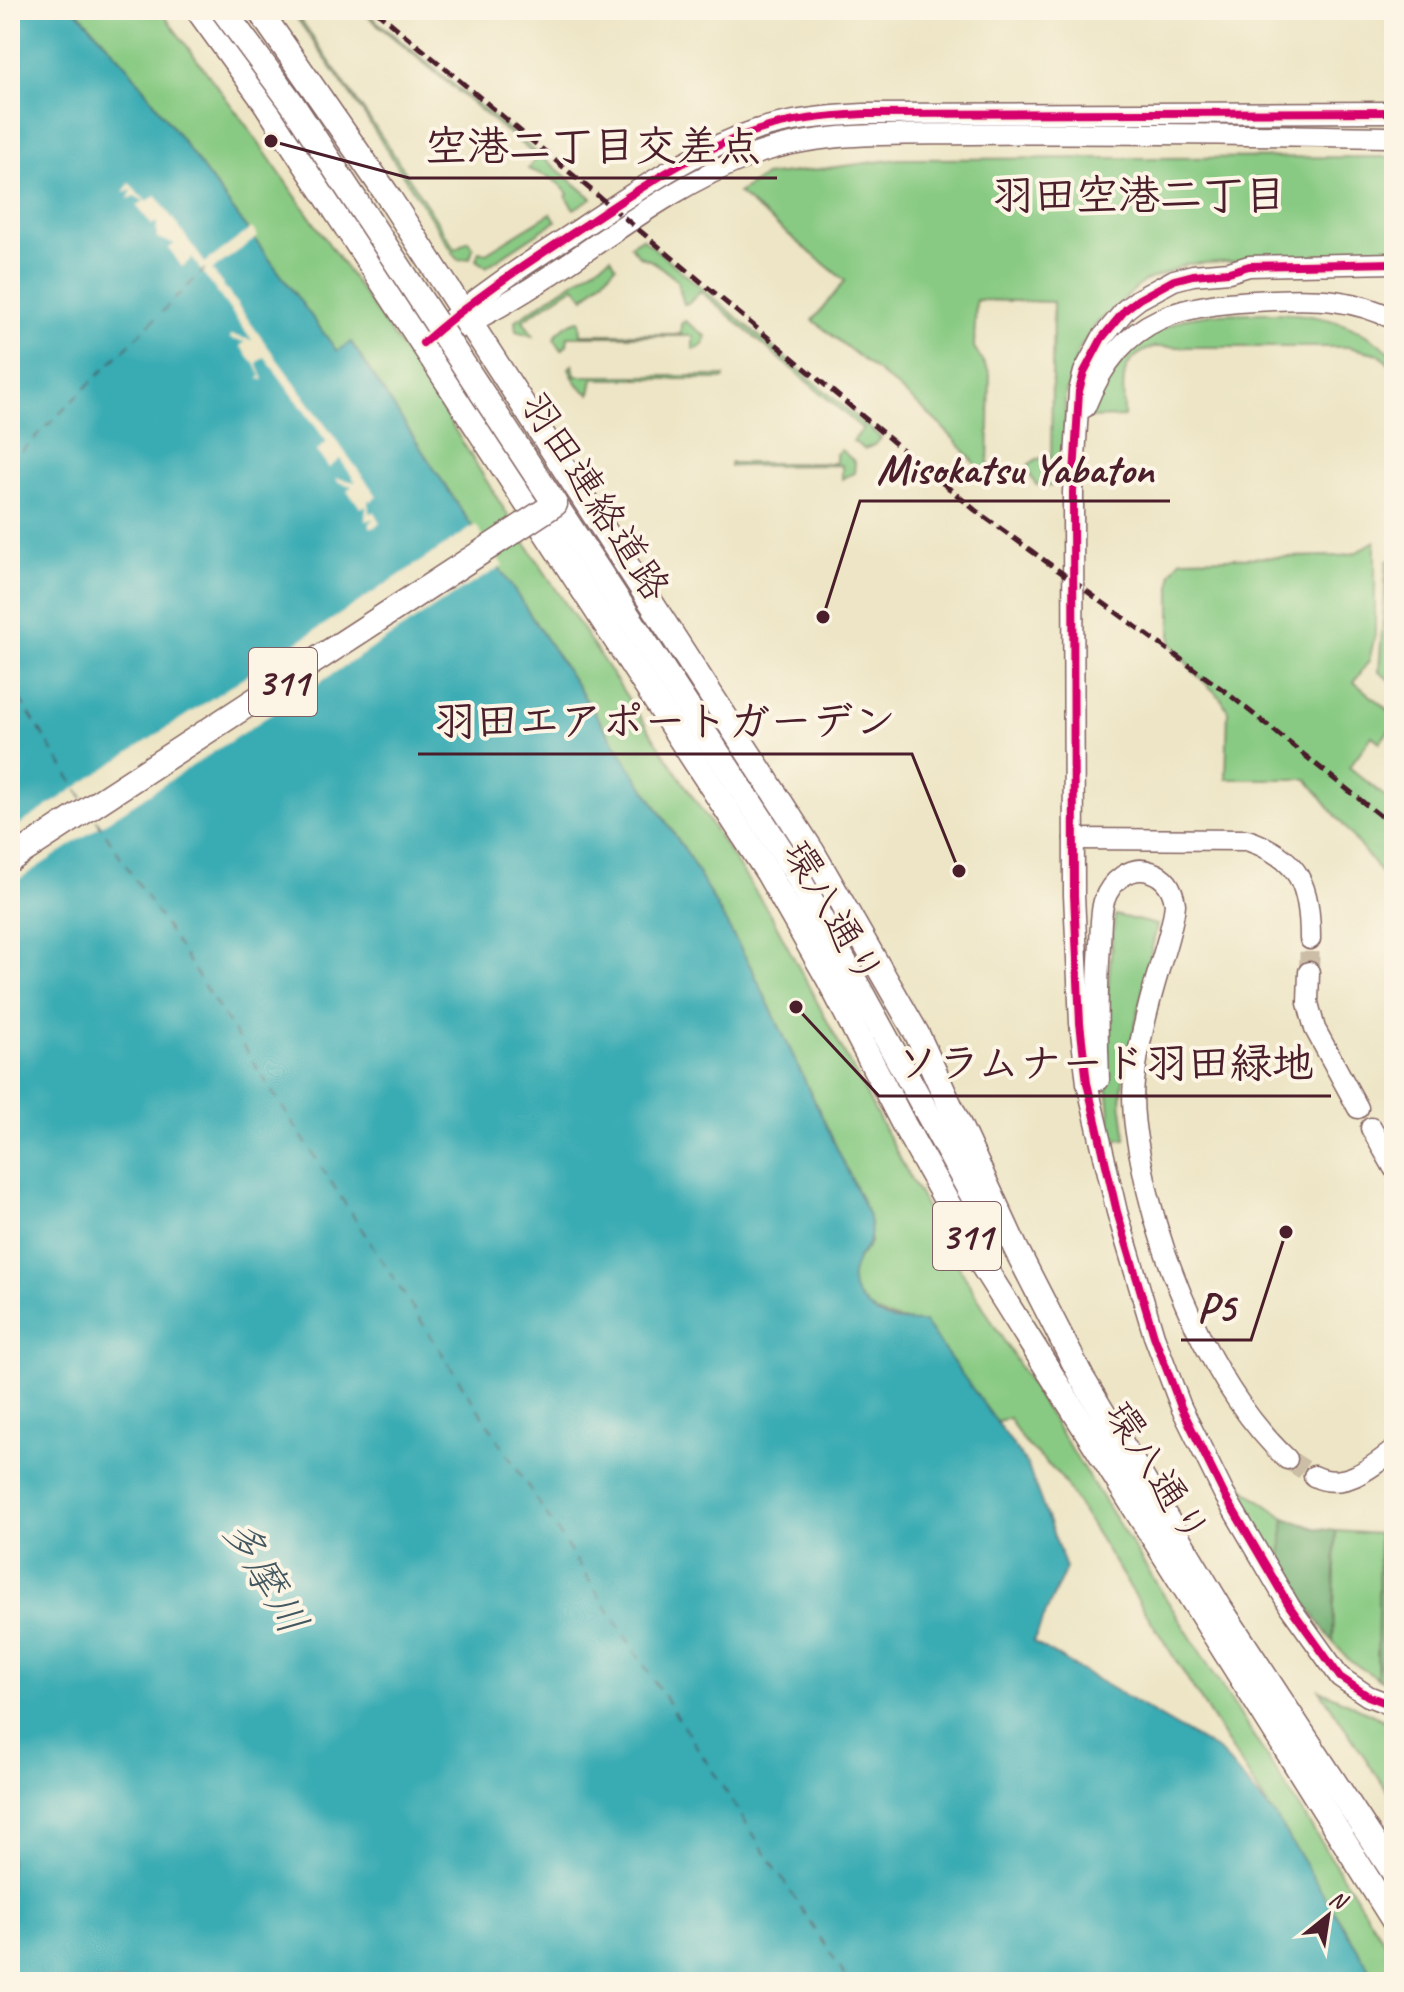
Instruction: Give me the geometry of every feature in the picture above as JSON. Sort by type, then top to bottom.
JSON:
[{"type":"main road","name":"環八通り","points":[[198,10],[264,101],[726,807],[798,922],[904,1125],[983,1266],[1393,1917]]},
{"type":"main road","name":"羽田連絡道路","points":[[223,10],[291,102],[793,868],[886,1034]]},
{"type":"main road","name":"環八通り","points":[[259,10],[386,193],[812,851],[917,1034],[1049,1318],[1082,1378],[1220,1608],[1394,1873]]},
{"type":"main road","name":"311","points":[[10,860],[555,504]]},
{"type":"main road","points":[[886,1034],[984,1218],[1049,1318]]},
{"type":"main road","points":[[886,1034],[983,1266]]},
{"type":"street","points":[[423,343],[466,316],[586,225],[686,161],[758,130],[828,116],[864,114],[1394,112]]},
{"type":"street","points":[[466,316],[492,312],[685,186],[743,159],[792,143],[841,137],[991,134],[1394,137]]},
{"type":"street","points":[[1394,263],[1249,266],[1229,272],[1193,275],[1157,288],[1126,309],[1111,325],[1084,372],[1077,406],[1073,492],[1074,932],[1087,1083],[1117,1212],[1167,1373],[1224,1494],[1257,1554],[1340,1677],[1368,1696],[1394,1706]]},
{"type":"street","points":[[1229,272],[1249,276],[1394,275]]},
{"type":"street","points":[[1076,438],[1092,389],[1108,363],[1135,334],[1169,314],[1204,304],[1317,298],[1345,301],[1394,319]]},
{"type":"street","points":[[1074,839],[1247,840],[1261,845],[1287,861],[1297,873],[1310,907],[1310,939]]},
{"type":"street","points":[[1096,1116],[1104,899],[1123,875],[1136,869],[1148,870],[1161,876],[1175,904],[1133,1085],[1143,1174],[1167,1260],[1206,1343],[1248,1417],[1287,1459]]},
{"type":"street","points":[[1309,972],[1308,1003],[1315,1029],[1358,1108]]},
{"type":"street","points":[[1371,1128],[1394,1168]]},
{"type":"street","points":[[1314,1476],[1325,1482],[1342,1481],[1367,1470],[1394,1450]]},
{"type":"street","points":[[1323,1653],[1367,1683],[1394,1695]]},
{"type":"green space","points":[[76,10],[160,10],[246,125],[425,382],[517,530],[772,917],[947,1247],[1041,1402],[1394,1957],[1394,1982],[1378,1982],[1060,1476],[1022,1440],[1009,1418],[995,1422],[924,1323],[877,1313],[858,1299],[852,1289],[851,1276],[870,1243],[868,1214],[753,971],[688,855],[351,343],[337,352],[128,67]]},
{"type":"green space","points":[[291,10],[305,10],[298,16],[455,249],[468,241],[473,248],[470,258],[458,260],[363,113]]},
{"type":"green space","points":[[360,10],[592,198],[574,209],[566,197],[568,194],[559,184],[528,169],[537,157]]},
{"type":"green space","points":[[1394,157],[1394,253],[1187,264],[1143,282],[1095,325],[1078,351],[1065,396],[1065,479],[1058,486],[1036,485],[1028,471],[1029,464],[1037,459],[1051,457],[1053,302],[976,300],[974,347],[990,374],[988,471],[983,474],[925,411],[813,320],[845,281],[738,193],[765,176],[899,159]]},
{"type":"green space","points":[[551,213],[556,221],[486,267],[476,260],[479,251],[486,253]]},
{"type":"green space","points":[[642,238],[881,438],[864,449],[853,441],[863,429],[700,291],[684,304],[677,280],[654,262],[639,256],[630,245]]},
{"type":"green space","points":[[611,257],[616,266],[584,298],[575,286],[523,320],[533,336],[516,331],[515,321]]},
{"type":"green space","points":[[1284,313],[1330,320],[1352,328],[1394,356],[1394,369],[1379,354],[1348,347],[1155,347],[1142,352],[1128,366],[1124,384],[1124,417],[1088,418],[1098,391],[1142,337],[1186,318],[1210,314]]},
{"type":"green space","points":[[580,320],[581,334],[681,334],[681,324],[685,321],[706,336],[704,344],[693,349],[693,336],[568,336],[567,345],[562,350],[554,339],[565,326]]},
{"type":"green space","points":[[573,364],[575,376],[724,376],[724,379],[593,379],[590,394],[572,376],[569,368]]},
{"type":"green space","points":[[841,450],[855,462],[854,473],[842,479],[842,465],[730,466],[730,463],[836,463],[836,454]]},
{"type":"green space","points":[[1375,541],[1375,635],[1369,661],[1354,682],[1394,715],[1394,724],[1380,742],[1372,736],[1349,767],[1394,804],[1394,894],[1389,894],[1387,881],[1307,779],[1226,779],[1228,711],[1221,698],[1193,671],[1171,643],[1171,573],[1181,559],[1340,556],[1355,553]]},
{"type":"green space","points":[[1387,560],[1394,560],[1394,683],[1379,672]]},
{"type":"green space","points":[[1115,915],[1157,925],[1123,1082],[1121,1102],[1126,1139],[1113,1140],[1107,1084],[1106,1028]]},
{"type":"green space","points":[[1225,1465],[1247,1491],[1285,1518],[1280,1569]]},
{"type":"green space","points":[[1285,1518],[1336,1531],[1333,1642],[1280,1569]]},
{"type":"green space","points":[[1394,1529],[1394,1684],[1377,1678],[1379,1534]]},
{"type":"green space","points":[[1336,1531],[1379,1534],[1377,1678],[1350,1661],[1333,1642]]},
{"type":"green space","points":[[1320,1690],[1394,1725],[1394,1801]]},
{"type":"water","name":"多摩川","points":[[10,10],[76,10],[128,67],[337,351],[351,342],[688,855],[753,971],[868,1214],[871,1235],[856,1262],[852,1279],[860,1300],[886,1318],[924,1322],[1027,1464],[1066,1568],[1033,1642],[1220,1752],[1275,1816],[1378,1982],[10,1982]]},
{"type":"pier","points":[[130,183],[147,201],[156,196],[205,263],[252,228],[258,237],[212,270],[377,496],[372,501],[368,500],[369,513],[374,512],[380,523],[373,528],[370,523],[374,519],[365,521],[366,505],[361,508],[347,491],[352,486],[338,482],[336,478],[356,482],[340,459],[329,468],[317,451],[327,442],[265,357],[257,363],[264,380],[259,379],[261,376],[255,364],[240,346],[245,342],[230,339],[231,335],[252,340],[192,258],[182,267],[169,248],[175,244],[157,238],[157,221],[152,225],[137,206],[144,201],[135,196],[128,199],[132,190],[123,192]]},
{"type":"pier","points":[[476,525],[503,566],[458,592],[10,885],[10,831]]},
{"type":"ferry route","points":[[10,466],[205,269]]},
{"type":"ferry route","points":[[10,683],[84,800]]},
{"type":"ferry route","points":[[96,819],[849,1982]]},
{"type":"tunnel","points":[[1309,972],[1310,939]]},
{"type":"tunnel","points":[[1287,1459],[1314,1476]]},
{"type":"railway","points":[[375,10],[975,510],[1226,692],[1394,827]]},
{"type":"cycle path","points":[[423,343],[502,281],[646,185],[733,139],[782,124],[864,114],[1394,112]]},
{"type":"cycle path","points":[[1394,263],[1249,266],[1174,280],[1139,299],[1126,309],[1102,338],[1084,372],[1079,391],[1073,492],[1074,895],[1080,1023],[1087,1083],[1117,1212],[1154,1336],[1181,1407],[1224,1494],[1290,1607],[1340,1677],[1368,1696],[1394,1706]]},
{"type":"place","name":"空港二丁目交差点","points":[[271,141]]},
{"type":"place","name":"Misokatsu Yabaton","points":[[823,617]]},
{"type":"place","name":"羽田エアポートガーデン","points":[[959,871]]},
{"type":"place","name":"ソラムナード羽田緑地","points":[[796,1007]]},
{"type":"place","name":"P5","points":[[1286,1232]]},
{"type":"district","name":"羽田空港二丁目","points":[[1139,195]]}]
